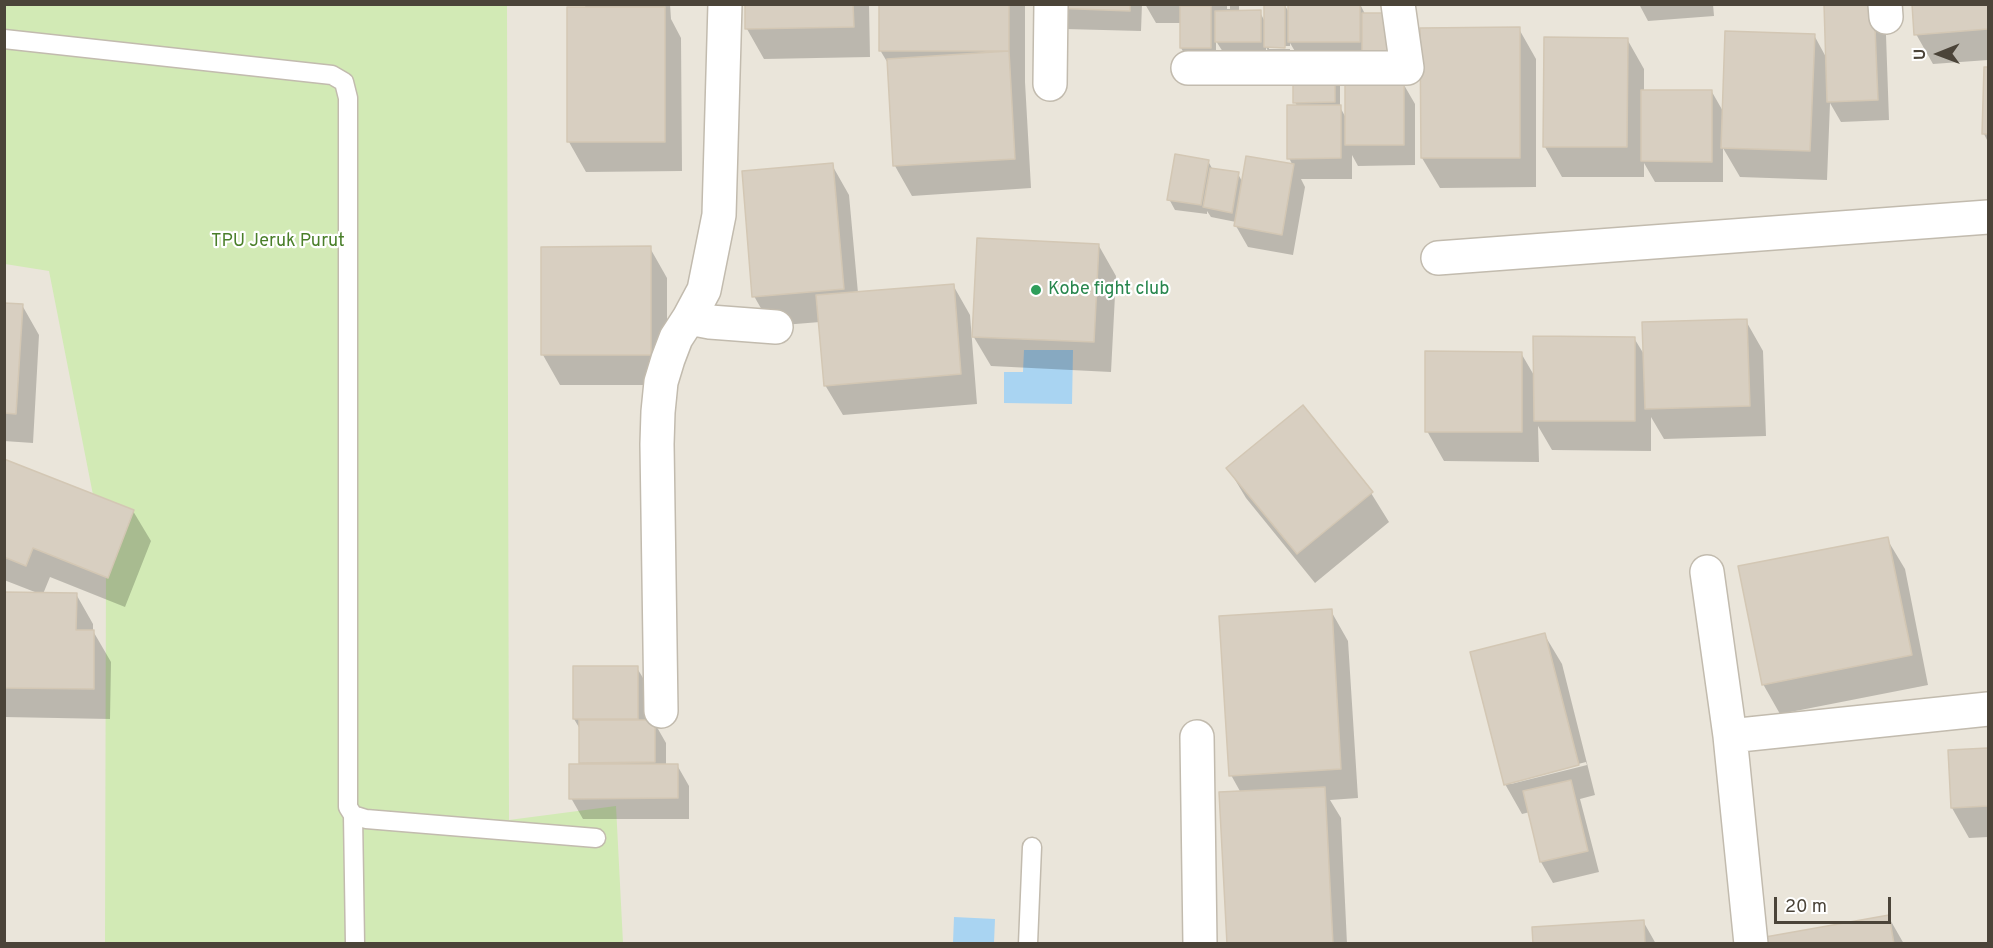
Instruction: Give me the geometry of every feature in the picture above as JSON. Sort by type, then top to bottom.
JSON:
[{"type":"street","points":[[661,711],[658,412],[661,382],[668,359],[676,338],[704,290],[719,215],[725,4]]},
{"type":"street","points":[[1050,84],[1051,4]]},
{"type":"street","points":[[1188,68],[1407,68],[1398,4]]},
{"type":"street","points":[[1438,258],[1989,217]]},
{"type":"street","points":[[689,318],[710,322],[776,327]]},
{"type":"street","points":[[1707,572],[1730,736],[1750,944]]},
{"type":"street","points":[[1730,736],[1989,709]]},
{"type":"street","points":[[1197,737],[1200,944]]},
{"type":"lane","points":[[4,39],[332,75],[341,79],[346,87],[348,98],[347,804],[349,811],[353,815],[366,819],[596,838]]},
{"type":"lane","points":[[353,815],[355,944]]},
{"type":"lane","points":[[1028,944],[1032,847]]},
{"type":"shaded area","points":[[5,5],[1988,5],[1988,943],[5,943]]},
{"type":"green space","name":"TPU Jeruk Purut","points":[[4,5],[507,5],[509,820],[616,806],[623,943],[105,943],[106,561],[49,271],[5,264]]},
{"type":"water","points":[[1024,350],[1073,350],[1072,404],[1004,403],[1004,372],[1023,372]]},
{"type":"water","points":[[954,917],[995,919],[994,943],[953,943]]},
{"type":"building","points":[[745,4],[853,4],[854,27],[745,29]]},
{"type":"building","points":[[879,4],[1009,4],[1009,51],[879,51]]},
{"type":"building","points":[[1052,4],[1130,4],[1130,11],[1052,8]]},
{"type":"building","points":[[1264,4],[1285,4],[1285,48],[1264,47]]},
{"type":"building","points":[[1288,4],[1360,4],[1360,42],[1288,42]]},
{"type":"building","points":[[1824,4],[1874,4],[1878,100],[1827,102]]},
{"type":"building","points":[[1912,4],[1988,4],[1988,29],[1914,35]]},
{"type":"building","points":[[1180,6],[1211,6],[1211,48],[1180,48]]},
{"type":"building","points":[[567,7],[665,7],[665,142],[567,142]]},
{"type":"building","points":[[1261,10],[1261,42],[1215,42],[1215,11]]},
{"type":"building","points":[[1362,13],[1395,13],[1395,65],[1362,64]]},
{"type":"building","points":[[1520,27],[1520,158],[1421,158],[1420,28]]},
{"type":"building","points":[[1725,31],[1815,34],[1810,151],[1721,148]]},
{"type":"building","points":[[1544,37],[1628,38],[1627,147],[1543,147]]},
{"type":"building","points":[[1009,51],[1015,159],[893,166],[887,59]]},
{"type":"building","points":[[1984,67],[1988,67],[1988,134],[1982,134]]},
{"type":"building","points":[[1293,72],[1335,72],[1335,102],[1293,103]]},
{"type":"building","points":[[1345,82],[1404,82],[1404,145],[1345,145]]},
{"type":"building","points":[[1641,90],[1712,90],[1712,162],[1641,161]]},
{"type":"building","points":[[1287,105],[1341,105],[1341,158],[1287,159]]},
{"type":"building","points":[[1175,154],[1209,160],[1201,205],[1167,200]]},
{"type":"building","points":[[1246,156],[1294,164],[1282,235],[1234,226]]},
{"type":"building","points":[[833,163],[844,289],[752,297],[742,171]]},
{"type":"building","points":[[1210,168],[1239,172],[1232,213],[1203,207]]},
{"type":"building","name":"Kobe fight club","points":[[977,238],[1099,244],[1094,342],[972,337]]},
{"type":"building","points":[[651,246],[651,355],[541,355],[541,247]]},
{"type":"building","points":[[954,284],[961,374],[824,386],[816,295]]},
{"type":"building","points":[[4,303],[23,304],[16,414],[4,413]]},
{"type":"building","points":[[1747,319],[1750,406],[1645,409],[1642,322]]},
{"type":"building","points":[[1533,336],[1635,337],[1635,421],[1534,421]]},
{"type":"building","points":[[1425,351],[1522,352],[1522,432],[1425,432]]},
{"type":"building","points":[[1303,405],[1373,492],[1297,554],[1226,468]]},
{"type":"building","points":[[4,459],[134,510],[108,578],[33,548],[26,566],[4,557]]},
{"type":"building","points":[[1888,537],[1912,655],[1762,685],[1738,566]]},
{"type":"building","points":[[4,592],[77,593],[76,630],[94,630],[94,689],[4,688]]},
{"type":"building","points":[[1332,609],[1341,769],[1229,776],[1219,616]]},
{"type":"building","points":[[1545,633],[1579,765],[1504,785],[1470,652]]},
{"type":"building","points":[[573,666],[638,666],[638,719],[573,719]]},
{"type":"building","points":[[579,720],[655,720],[655,762],[579,763]]},
{"type":"building","points":[[1988,748],[1988,806],[1951,808],[1948,750]]},
{"type":"building","points":[[569,764],[678,764],[678,798],[569,799]]},
{"type":"building","points":[[1571,780],[1588,851],[1540,862],[1523,791]]},
{"type":"building","points":[[1325,787],[1333,944],[1227,944],[1219,792]]},
{"type":"building","points":[[1889,915],[1894,944],[1755,944],[1754,939]]},
{"type":"building","points":[[1644,920],[1645,944],[1533,944],[1532,927]]},
{"type":"place","name":"Kobe fight club","points":[[1036,290]]}]
